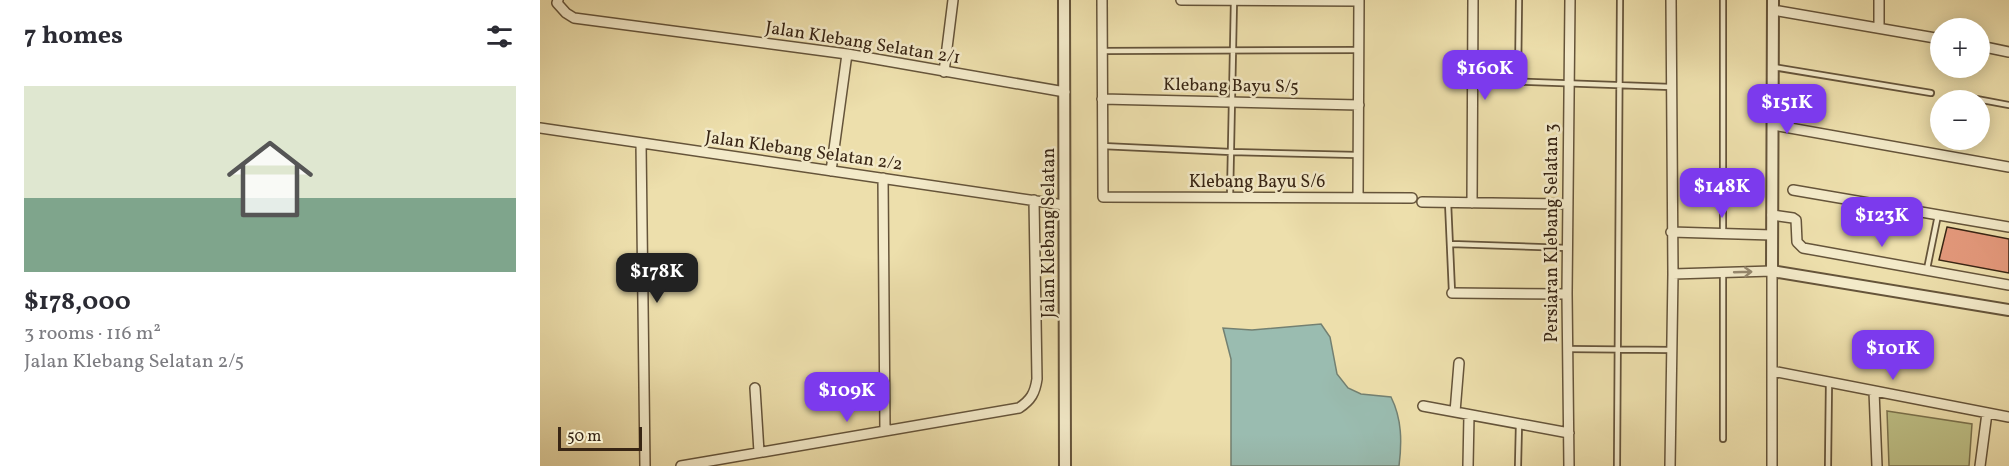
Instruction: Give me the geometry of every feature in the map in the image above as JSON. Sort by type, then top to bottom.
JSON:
[{"type":"street","name":"Jalan Klebang Selatan 2/1","points":[[558,0],[557,3],[574,18],[890,60],[944,72],[1065,92]]},
{"type":"street","points":[[944,72],[953,0]]},
{"type":"street","name":"Jalan Klebang Selatan","points":[[1064,0],[1065,466]]},
{"type":"street","points":[[1102,0],[1102,146]]},
{"type":"street","points":[[1180,0],[1359,1],[1358,197]]},
{"type":"street","points":[[1472,202],[1473,0]]},
{"type":"street","name":"Persiaran Klebang Selatan 3","points":[[1569,466],[1567,294],[1570,0]]},
{"type":"street","points":[[1670,466],[1673,274],[1671,0]]},
{"type":"street","points":[[1879,0],[1879,27]]},
{"type":"street","points":[[1772,466],[1773,5],[1930,37]]},
{"type":"street","points":[[1990,48],[2009,52]]},
{"type":"street","points":[[831,171],[847,54]]},
{"type":"street","name":"Klebang Bayu S/5","points":[[1102,99],[1359,105]]},
{"type":"street","points":[[1773,125],[2009,167]]},
{"type":"street","name":"Jalan Klebang Selatan 2/2","points":[[540,128],[1064,205]]},
{"type":"street","points":[[641,143],[645,466]]},
{"type":"street","name":"Klebang Bayu S/6","points":[[1102,146],[1102,197],[1412,198]]},
{"type":"street","points":[[883,178],[885,430]]},
{"type":"street","points":[[1793,190],[2009,227]]},
{"type":"street","points":[[681,466],[1019,408],[1033,395],[1037,379],[1034,200]]},
{"type":"street","points":[[1422,202],[1568,204]]},
{"type":"street","points":[[1772,215],[1796,220],[1797,242],[1803,248],[2009,285]]},
{"type":"street","points":[[1671,232],[1772,234]]},
{"type":"street","points":[[1673,274],[1772,271],[2009,310]]},
{"type":"street","points":[[1452,293],[1567,294]]},
{"type":"street","points":[[1455,412],[1459,363]]},
{"type":"street","points":[[1772,371],[2009,417]]},
{"type":"street","points":[[755,388],[759,452]]},
{"type":"street","points":[[1874,391],[1877,466]]},
{"type":"street","points":[[1423,406],[1569,433]]},
{"type":"street","points":[[1980,466],[1987,413]]},
{"type":"street","points":[[1468,466],[1469,415]]},
{"type":"lane","points":[[1230,197],[1234,0]]},
{"type":"lane","points":[[1518,81],[1519,0]]},
{"type":"lane","points":[[1617,466],[1620,0]]},
{"type":"lane","points":[[1723,0],[1723,233]]},
{"type":"lane","points":[[1102,51],[1359,50]]},
{"type":"lane","points":[[1773,67],[1930,93]]},
{"type":"lane","points":[[1472,80],[1671,87]]},
{"type":"lane","points":[[1990,101],[2009,105]]},
{"type":"lane","points":[[1102,146],[1358,155]]},
{"type":"lane","points":[[1448,202],[1452,293]]},
{"type":"lane","points":[[1927,269],[1938,215]]},
{"type":"lane","points":[[1451,244],[1568,248]]},
{"type":"lane","points":[[1723,272],[1723,439]]},
{"type":"lane","points":[[1567,349],[1672,350]]},
{"type":"lane","points":[[1828,466],[1829,382]]},
{"type":"lane","points":[[1518,466],[1519,424]]},
{"type":"green space","points":[[1887,411],[1972,424],[1969,466],[1889,466]]},
{"type":"water","points":[[1321,324],[1330,337],[1337,374],[1348,388],[1361,394],[1391,397],[1395,405],[1400,431],[1399,466],[1231,466],[1231,359],[1223,328],[1252,330]]},
{"type":"building","points":[[1947,227],[2009,239],[2009,273],[1939,260]]}]
